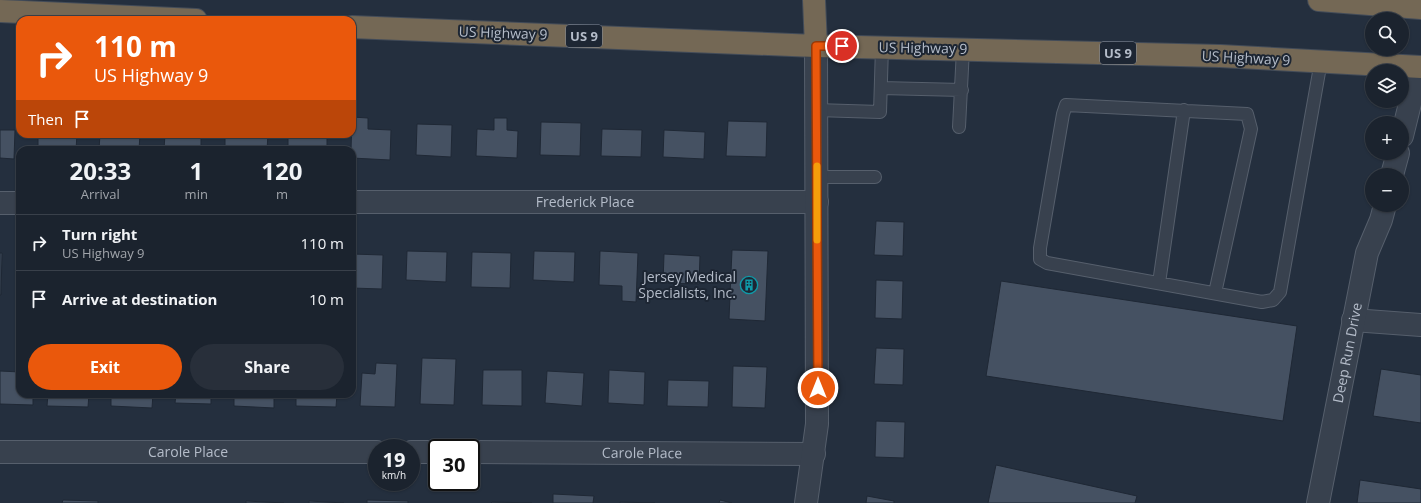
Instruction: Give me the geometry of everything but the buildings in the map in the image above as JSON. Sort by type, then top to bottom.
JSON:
[{"type":"highway","points":[[814,0],[816,46]]},
{"type":"highway","points":[[1319,0],[1421,8]]},
{"type":"highway","points":[[0,11],[109,16]]},
{"type":"highway","name":"US Highway 9","points":[[356,27],[816,46],[1220,56],[1420,67]]},
{"type":"street","points":[[806,503],[814,454],[818,403],[816,46]]},
{"type":"street","points":[[1407,116],[1420,67]]},
{"type":"street","name":"Frederick Place","points":[[356,202],[817,202]]},
{"type":"street","points":[[0,203],[16,203]]},
{"type":"street","name":"Deep Run Drive","points":[[1318,503],[1352,320],[1367,253],[1383,212]]},
{"type":"street","points":[[1352,320],[1421,325]]},
{"type":"street","name":"Carole Place","points":[[0,452],[368,452]]},
{"type":"street","name":"Carole Place","points":[[480,452],[814,454]]},
{"type":"lane","points":[[816,110],[880,112],[882,47]]},
{"type":"lane","points":[[959,127],[963,49]]},
{"type":"lane","points":[[1215,293],[1251,130],[1247,114],[1066,105],[1063,114],[1040,248],[1040,259],[1047,263],[1262,302],[1273,300],[1280,292],[1321,61]]},
{"type":"lane","points":[[881,88],[962,90]]},
{"type":"lane","points":[[1159,283],[1184,110]]},
{"type":"lane","points":[[817,177],[875,177]]},
{"type":"slow traffic","points":[[817,166],[817,240]]},
{"type":"place","name":"Jersey Medical Specialists, Inc.","points":[[749,285]]},
{"type":"route","points":[[818,388],[816,46],[842,46]]}]
